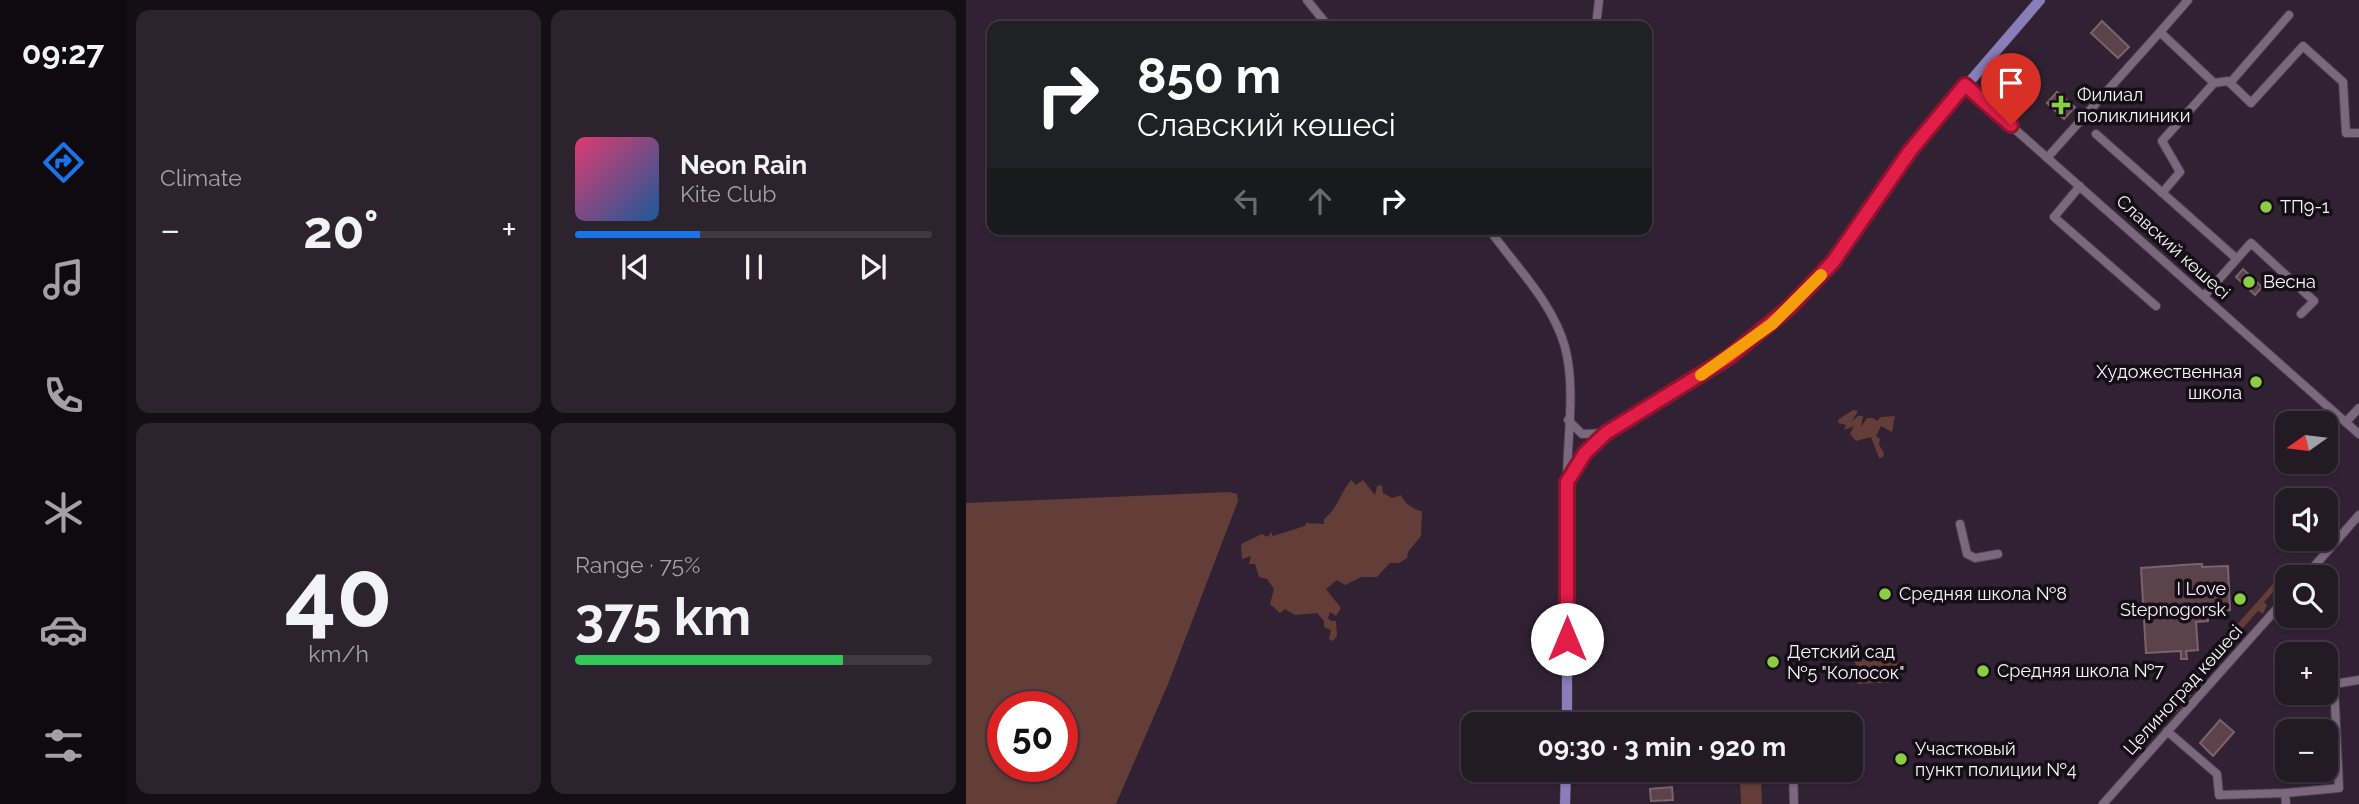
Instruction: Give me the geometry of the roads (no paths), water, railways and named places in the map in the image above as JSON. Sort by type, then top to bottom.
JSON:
[{"type":"main road","points":[[1567,712],[1567,482],[1585,453],[1606,433],[1729,357],[1790,307],[1833,262],[1910,151],[2040,0]]},
{"type":"main road","points":[[1565,804],[1566,782]]},
{"type":"street","points":[[1307,0],[1324,21]]},
{"type":"street","points":[[1597,21],[1599,0]]},
{"type":"street","points":[[2047,158],[2188,0]]},
{"type":"street","points":[[2230,83],[2289,15]]},
{"type":"street","points":[[2160,32],[2214,83]]},
{"type":"street","points":[[2162,193],[2180,172],[2162,141],[2214,83],[2228,81],[2252,103],[2303,46],[2343,82],[2346,133],[2359,134]]},
{"type":"street","name":"Славский көшесі","points":[[1965,85],[2359,434]]},
{"type":"street","points":[[2096,134],[2236,259]]},
{"type":"street","points":[[2080,186],[2054,217],[2156,306]]},
{"type":"street","points":[[1494,235],[1538,294],[1561,335],[1569,370],[1567,482]]},
{"type":"street","points":[[2204,296],[2250,243],[2314,301],[2301,314]]},
{"type":"street","points":[[2346,422],[2359,408]]},
{"type":"street","points":[[1568,420],[1582,433],[1606,433]]},
{"type":"street","points":[[2315,565],[2359,515]]},
{"type":"street","points":[[1960,524],[1967,554],[1975,558],[1998,554]]},
{"type":"street","name":"Целиноград көшесі","points":[[2103,804],[2275,610]]},
{"type":"street","points":[[2167,731],[2217,775],[2219,795],[2339,788],[2334,684],[2354,683],[2359,680]]},
{"type":"street","points":[[1793,782],[1794,804]]},
{"type":"street","points":[[2285,793],[2286,804]]},
{"type":"place","name":"Филиал поликлиники","points":[[2061,105]]},
{"type":"place","name":"ТП9-1","points":[[2266,207]]},
{"type":"place","name":"Весна","points":[[2249,282]]},
{"type":"place","name":"Художественная школа","points":[[2256,382]]},
{"type":"place","name":"Средняя школа №8","points":[[1885,594]]},
{"type":"place","name":"I Love Stepnogorsk","points":[[2240,599]]},
{"type":"place","name":"Детский сад №5 \"Колосок\"","points":[[1773,662]]},
{"type":"place","name":"Средняя школа №7","points":[[1983,671]]},
{"type":"place","name":"Участковый пункт полиции №4","points":[[1901,759]]}]
